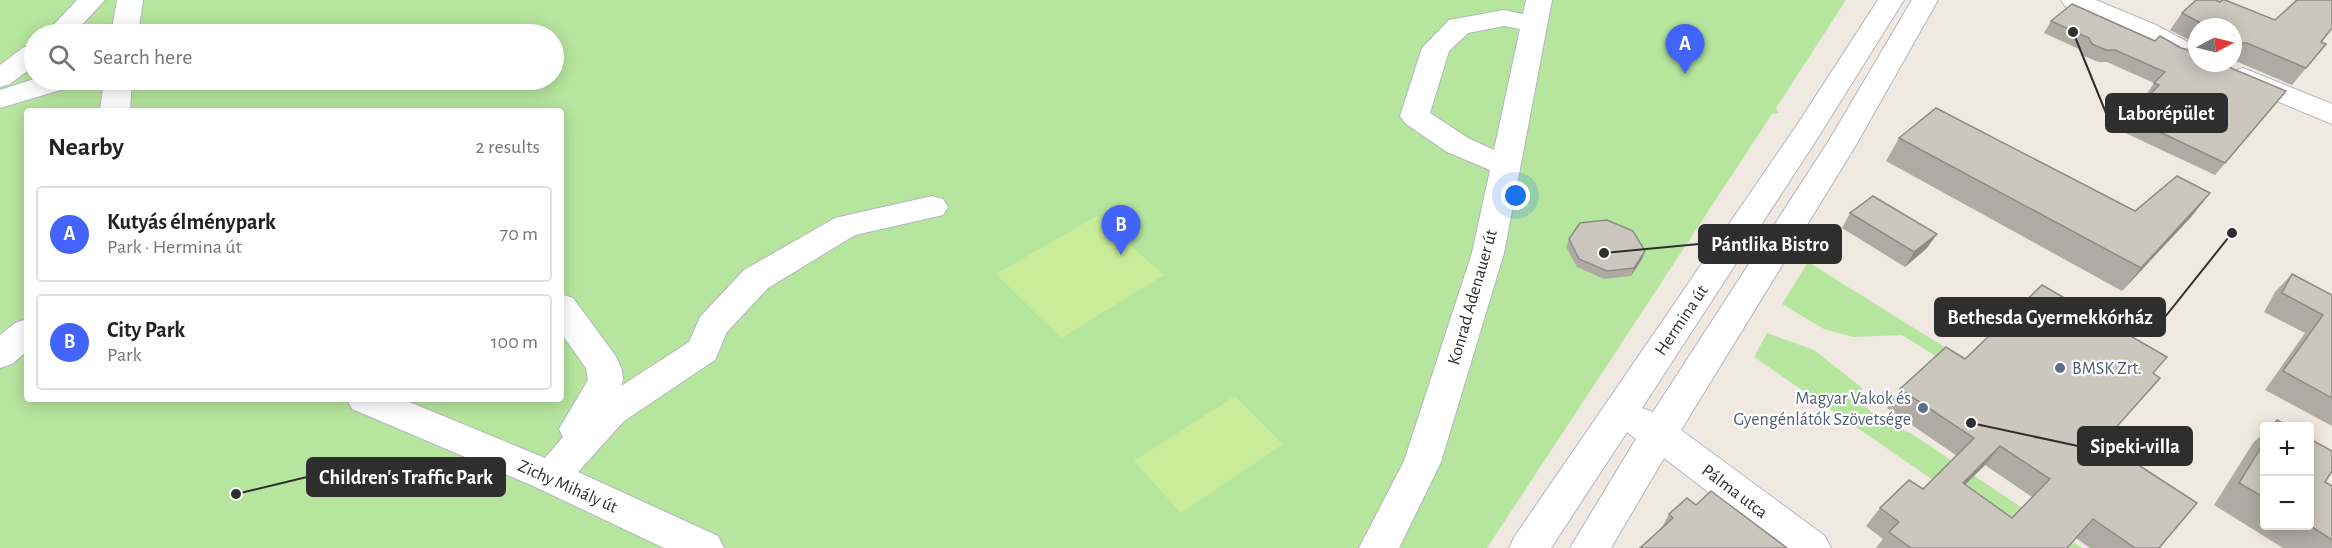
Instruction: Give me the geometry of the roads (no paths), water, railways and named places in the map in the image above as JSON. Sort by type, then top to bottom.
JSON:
[{"type":"street","points":[[68,24],[92,0]]},
{"type":"street","points":[[126,24],[130,0]]},
{"type":"street","name":"Hermina út","points":[[1529,548],[1800,142],[1891,0]]},
{"type":"street","points":[[1590,548],[1841,145],[1925,0]]},
{"type":"street","points":[[2074,0],[2146,31],[2188,53]]},
{"type":"street","points":[[1505,164],[1474,155],[1446,141],[1415,116],[1436,48],[1459,26],[1537,12]]},
{"type":"street","name":"Konrad Adenauer út","points":[[1378,548],[1422,462],[1488,253],[1537,12]]},
{"type":"street","points":[[0,78],[24,60]]},
{"type":"street","points":[[2232,72],[2332,115]]},
{"type":"street","points":[[0,99],[30,90]]},
{"type":"street","points":[[115,108],[117,90]]},
{"type":"street","points":[[548,476],[611,411],[703,350],[712,326],[756,279],[846,225],[932,207]]},
{"type":"street","points":[[548,476],[606,381],[603,365],[564,318]]},
{"type":"street","points":[[0,354],[24,334]]},
{"type":"street","name":"Zichy Mihály út","points":[[372,402],[548,476],[704,548]]},
{"type":"street","name":"Pálma utca","points":[[1621,410],[1659,434],[1811,548]]},
{"type":"place","name":"Laborépület","points":[[2073,32]]},
{"type":"place","name":"Kutyás élménypark","points":[[1685,74]]},
{"type":"place","name":"Bethesda Gyermekkórház","points":[[2232,233]]},
{"type":"place","name":"Pántlika Bistro","points":[[1604,253]]},
{"type":"place","name":"City Park","points":[[1121,255]]},
{"type":"place","name":"BMSK Zrt.","points":[[2060,368]]},
{"type":"place","name":"Magyar Vakok és Gyengénlátók Szövetsége","points":[[1923,408]]},
{"type":"place","name":"Sipeki-villa","points":[[1971,423]]},
{"type":"place","name":"Children's Traffic Park","points":[[236,494]]}]
